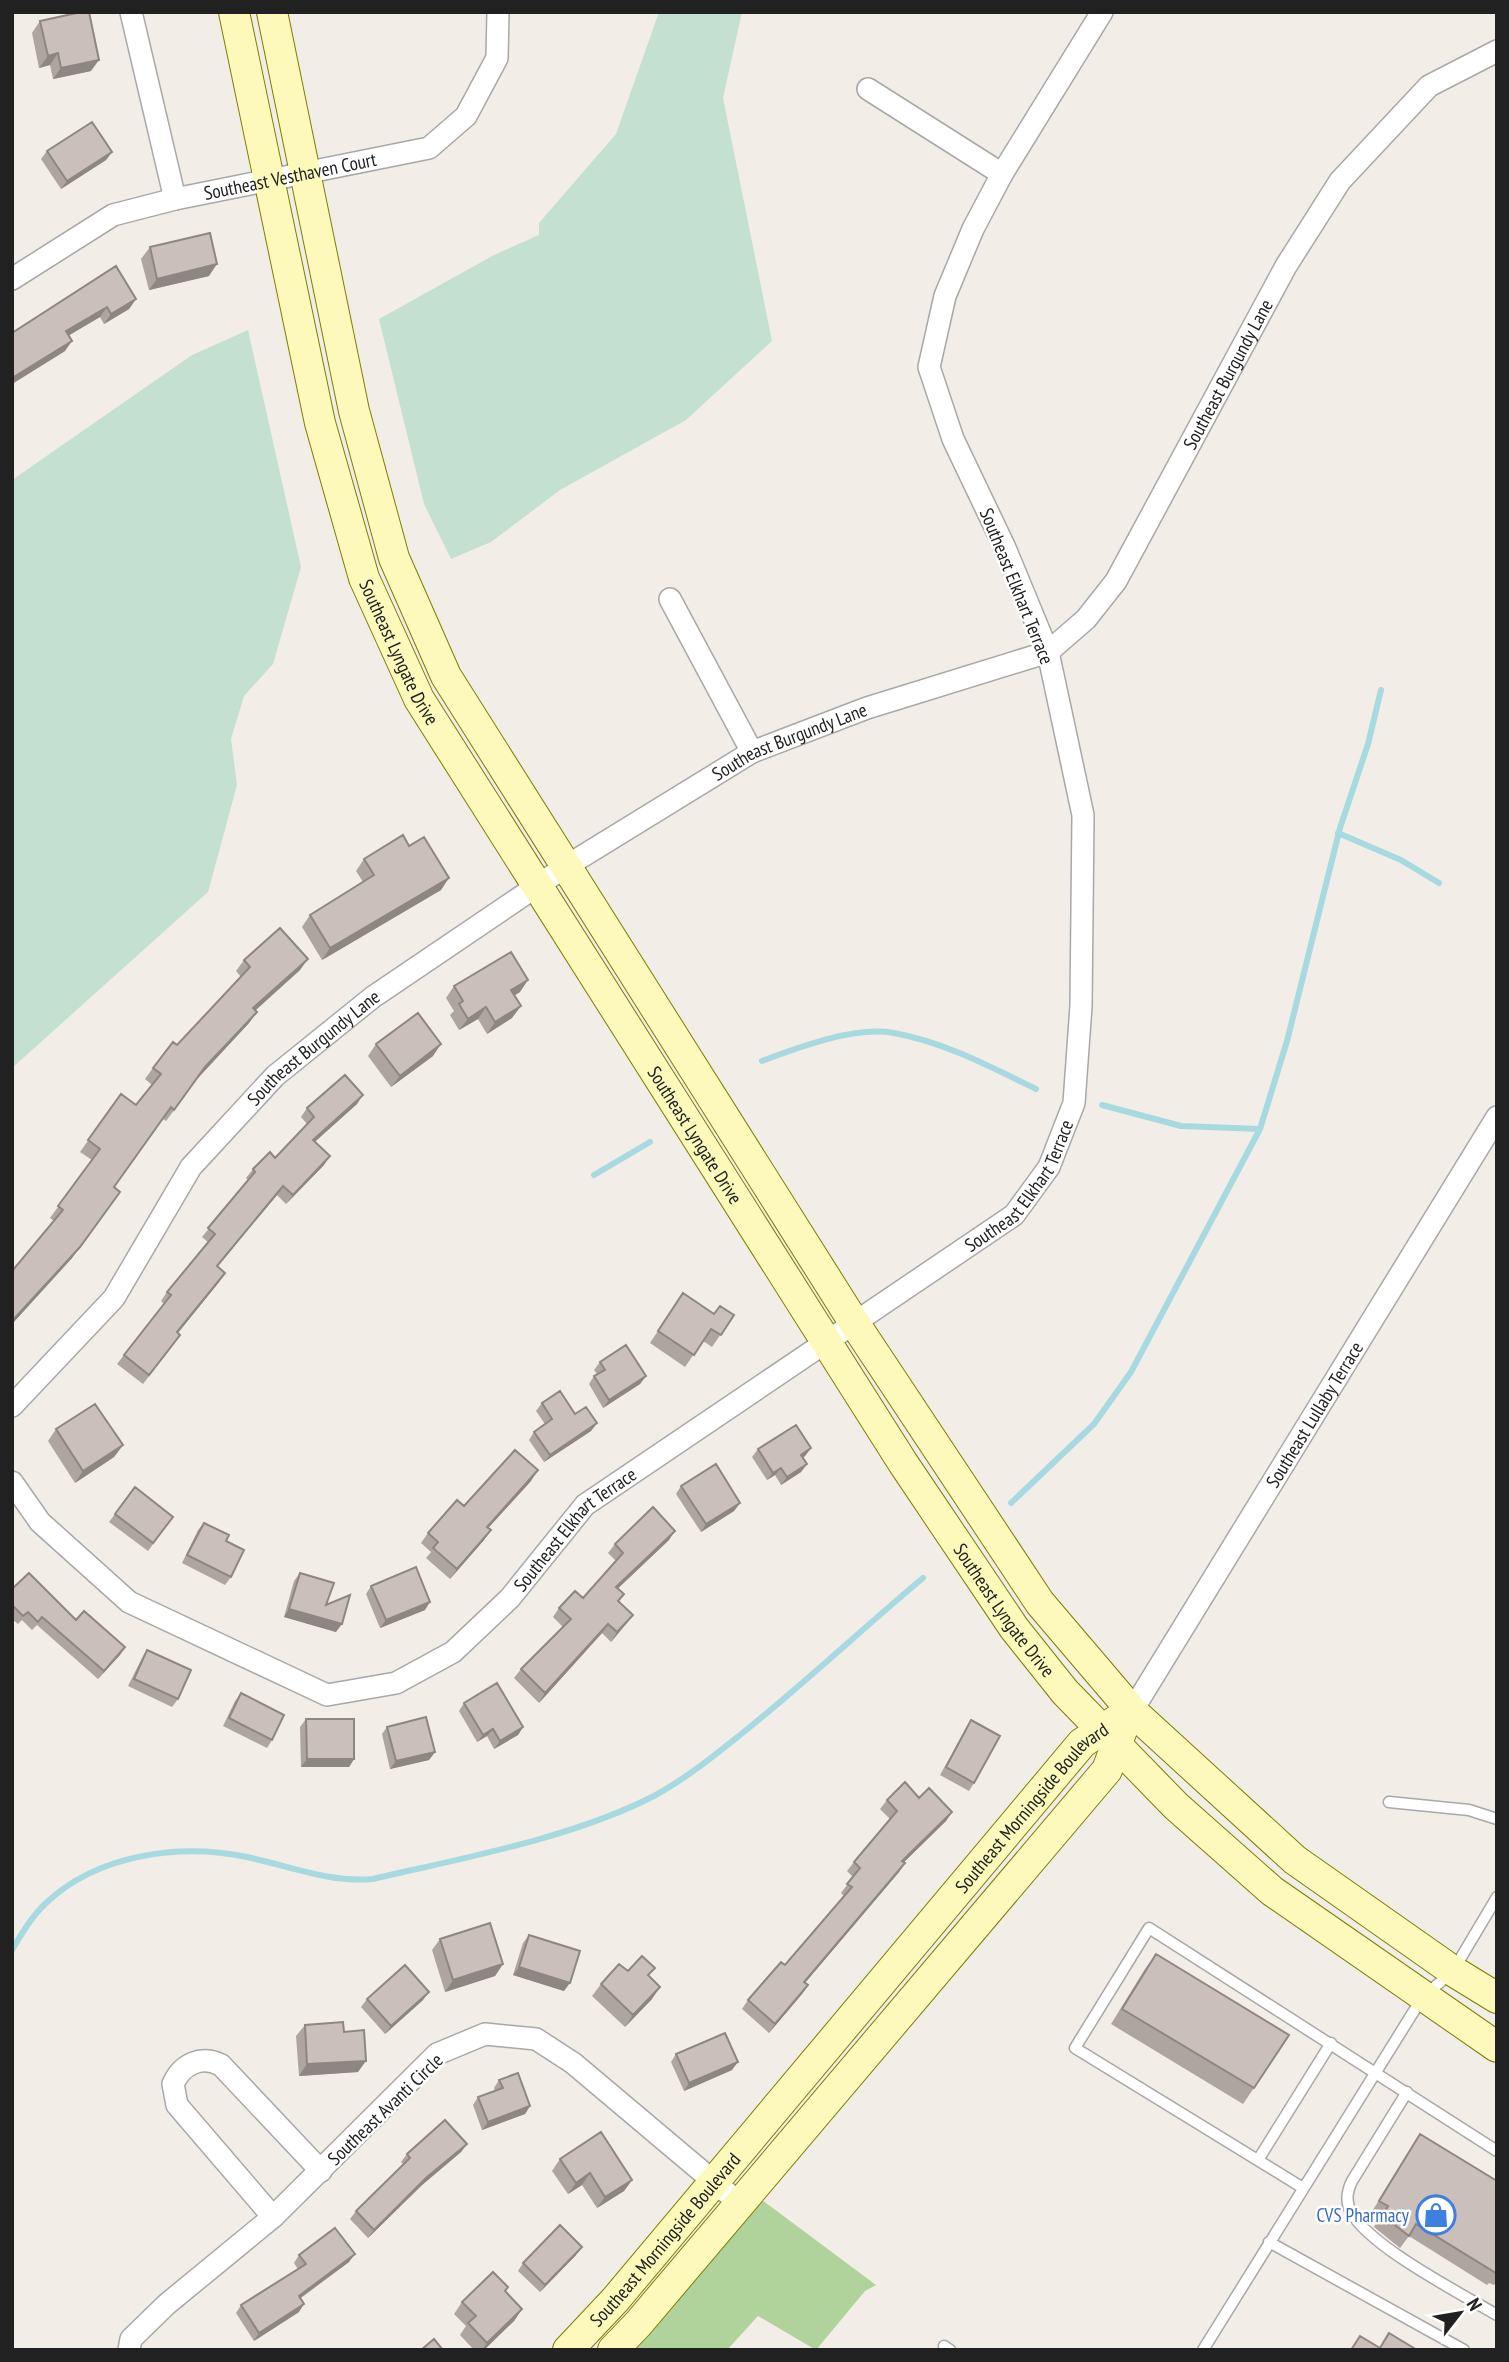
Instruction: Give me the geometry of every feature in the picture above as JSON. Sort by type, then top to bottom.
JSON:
[{"type":"street","points":[[131,12],[175,199]]},
{"type":"street","name":"Southeast Lyngate Drive","points":[[234,12],[320,423],[364,578],[419,699],[825,1342],[1014,1628],[1065,1692],[1176,1806],[1272,1891],[1422,1998],[1497,2047]]},
{"type":"street","name":"Southeast Lyngate Drive","points":[[272,12],[354,411],[394,558],[446,676],[855,1324],[1040,1603],[1132,1711],[1295,1860],[1452,1971],[1497,1998]]},
{"type":"street","name":"Southeast Vesthaven Court","points":[[12,279],[113,215],[175,199],[429,148],[466,116],[497,58],[498,12]]},
{"type":"street","name":"Southeast Elkhart Terrace","points":[[12,1482],[40,1522],[129,1602],[327,1695],[396,1683],[453,1652],[510,1598],[585,1505],[1014,1215],[1049,1167],[1074,1102],[1081,1006],[1083,815],[1048,652],[1005,548],[953,439],[929,367],[945,296],[973,229],[1002,174],[1102,12]]},
{"type":"street","name":"Southeast Burgundy Lane","points":[[12,1406],[114,1298],[191,1167],[275,1076],[373,997],[565,867],[752,752],[867,708],[1048,652],[1086,619],[1116,582],[1286,266],[1340,181],[1429,86],[1497,51]]},
{"type":"street","points":[[868,89],[1002,174]]},
{"type":"street","points":[[670,599],[752,752]]},
{"type":"street","name":"Southeast Lullaby Terrace","points":[[1132,1711],[1497,1117]]},
{"type":"street","name":"Southeast Morningside Boulevard","points":[[568,2350],[615,2300],[1082,1743],[1108,1736],[1132,1711]]},
{"type":"street","name":"Southeast Morningside Boulevard","points":[[613,2350],[638,2324],[738,2202],[1107,1770],[1108,1736]]},
{"type":"street","points":[[906,1952],[932,1975]]},
{"type":"street","name":"Southeast Avanti Circle","points":[[130,2350],[131,2339],[167,2304],[273,2217],[437,2054],[485,2034],[536,2039],[564,2057],[715,2180],[738,2202]]},
{"type":"street","points":[[273,2217],[177,2105],[173,2084],[184,2068],[198,2060],[209,2059],[221,2065],[321,2171]]},
{"type":"lane","points":[[1389,1802],[1469,1810],[1497,1819]]},
{"type":"lane","points":[[1203,2350],[1422,1998],[1452,1971],[1497,1897]]},
{"type":"lane","points":[[1303,2188],[1076,2048],[1149,1928],[1497,2151]]},
{"type":"lane","points":[[1258,2160],[1331,2043]]},
{"type":"lane","points":[[1408,2092],[1352,2180],[1348,2191],[1351,2211],[1368,2232],[1497,2315]]},
{"type":"lane","points":[[1269,2242],[1464,2350]]},
{"type":"green space","points":[[659,12],[742,12],[723,98],[772,341],[686,420],[560,490],[491,542],[451,559],[424,504],[379,319],[494,255],[539,235],[539,223],[616,134]]},
{"type":"green space","points":[[248,330],[301,567],[273,664],[244,696],[231,739],[237,785],[208,892],[12,1068],[12,480],[192,355]]},
{"type":"green space","points":[[758,2197],[876,2285],[865,2291],[816,2350],[758,2316],[727,2350],[629,2350]]},
{"type":"building","points":[[89,12],[99,60],[61,68],[58,53],[48,56],[40,21]]},
{"type":"building","points":[[92,122],[112,152],[67,181],[47,151]]},
{"type":"building","points":[[210,233],[217,264],[157,279],[150,247]]},
{"type":"building","points":[[116,266],[136,299],[111,314],[107,307],[66,331],[72,341],[12,378],[12,333]]},
{"type":"building","points":[[403,835],[409,846],[424,837],[449,878],[330,948],[310,915],[374,875],[364,859]]},
{"type":"building","points":[[280,928],[308,959],[253,1008],[257,1012],[205,1067],[174,1110],[171,1107],[114,1187],[120,1192],[80,1247],[12,1321],[12,1271],[63,1210],[58,1206],[100,1149],[88,1140],[121,1094],[136,1105],[161,1074],[153,1068],[173,1042],[177,1045],[250,967],[244,960]]},
{"type":"building","points":[[511,952],[528,980],[511,990],[521,1006],[495,1022],[486,1007],[468,1019],[459,1004],[463,1001],[454,986]]},
{"type":"building","points":[[418,1013],[441,1044],[400,1076],[376,1044]]},
{"type":"building","points":[[345,1075],[363,1095],[313,1140],[330,1156],[293,1195],[283,1186],[217,1266],[225,1273],[177,1332],[180,1335],[149,1375],[124,1355],[171,1295],[167,1292],[215,1234],[208,1228],[255,1172],[253,1169],[270,1152],[275,1158],[314,1117],[307,1108]]},
{"type":"building","points":[[683,1293],[714,1314],[720,1306],[734,1315],[721,1335],[711,1329],[694,1355],[658,1331]]},
{"type":"building","points":[[626,1345],[646,1376],[609,1400],[594,1376],[605,1370],[600,1362]]},
{"type":"building","points":[[560,1391],[575,1414],[586,1407],[597,1423],[550,1455],[534,1432],[552,1419],[542,1403]]},
{"type":"building","points":[[95,1404],[123,1445],[83,1471],[56,1429]]},
{"type":"building","points":[[796,1425],[811,1448],[801,1455],[807,1464],[787,1477],[781,1468],[773,1473],[758,1449]]},
{"type":"building","points":[[515,1450],[538,1470],[487,1527],[491,1530],[457,1569],[433,1548],[438,1542],[428,1533],[457,1500],[464,1506]]},
{"type":"building","points":[[716,1464],[740,1503],[706,1524],[681,1486]]},
{"type":"building","points":[[135,1487],[173,1517],[153,1543],[115,1514]]},
{"type":"building","points":[[653,1507],[675,1531],[616,1587],[624,1594],[618,1601],[633,1615],[617,1632],[608,1624],[545,1693],[521,1669],[571,1619],[559,1608],[575,1591],[583,1598],[623,1553],[615,1544]]},
{"type":"building","points":[[204,1523],[229,1535],[226,1541],[244,1550],[231,1577],[187,1555]]},
{"type":"building","points":[[416,1567],[430,1602],[386,1620],[371,1586]]},
{"type":"building","points":[[29,1573],[76,1620],[84,1611],[125,1647],[104,1671],[42,1617],[38,1622],[28,1612],[23,1616],[12,1605],[12,1589]]},
{"type":"building","points":[[300,1573],[334,1583],[326,1605],[350,1595],[342,1624],[289,1609]]},
{"type":"building","points":[[147,1650],[191,1670],[178,1699],[134,1679]]},
{"type":"building","points":[[497,1683],[523,1727],[500,1741],[493,1729],[483,1735],[464,1703]]},
{"type":"building","points":[[241,1693],[284,1715],[272,1740],[229,1718]]},
{"type":"building","points":[[426,1717],[435,1752],[396,1761],[387,1727]]},
{"type":"building","points":[[306,1719],[354,1719],[354,1759],[307,1759]]},
{"type":"building","points":[[971,1720],[1000,1736],[974,1783],[946,1767]]},
{"type":"building","points":[[905,1782],[919,1798],[929,1788],[952,1812],[902,1861],[905,1863],[804,1982],[808,1985],[775,2024],[748,2000],[781,1962],[785,1965],[852,1887],[847,1884],[860,1868],[854,1862],[897,1811],[887,1800]]},
{"type":"building","points":[[490,1923],[503,1964],[453,1980],[440,1939]]},
{"type":"building","points":[[529,1935],[580,1951],[570,1983],[519,1967]]},
{"type":"building","points":[[1156,1954],[1289,2035],[1254,2088],[1122,2009]]},
{"type":"building","points":[[642,1956],[655,1968],[648,1975],[660,1987],[633,2015],[601,1984],[619,1964],[628,1971]]},
{"type":"building","points":[[405,1965],[429,1992],[391,2026],[367,1999]]},
{"type":"building","points":[[343,2022],[344,2032],[364,2030],[366,2061],[307,2064],[305,2025]]},
{"type":"building","points":[[725,2033],[738,2062],[689,2083],[676,2054]]},
{"type":"building","points":[[518,2073],[530,2106],[488,2122],[478,2097],[503,2088],[499,2080]]},
{"type":"building","points":[[445,2120],[467,2144],[427,2177],[374,2230],[356,2211],[410,2158],[407,2154]]},
{"type":"building","points":[[601,2132],[632,2180],[605,2197],[590,2173],[576,2183],[560,2159]]},
{"type":"building","name":"CVS Pharmacy","points":[[1420,2134],[1497,2181],[1496,2273],[1416,2224],[1409,2236],[1382,2215],[1388,2206],[1379,2201]]},
{"type":"building","points":[[560,2225],[582,2247],[545,2285],[523,2263]]},
{"type":"building","points":[[335,2228],[355,2254],[299,2296],[304,2304],[259,2333],[241,2305],[306,2264],[299,2255]]},
{"type":"building","points":[[493,2272],[508,2287],[505,2291],[522,2309],[487,2343],[468,2323],[476,2316],[462,2302]]},
{"type":"building","points":[[1389,2333],[1417,2350],[1351,2350],[1360,2336],[1380,2348]]},
{"type":"building","points":[[434,2339],[443,2350],[421,2350]]},
{"type":"waterway","points":[[1011,1503],[1094,1424],[1131,1372],[1260,1129],[1287,1041],[1340,828],[1368,744],[1381,690]]},
{"type":"waterway","points":[[1338,833],[1401,860],[1439,883]]},
{"type":"waterway","points":[[762,1061],[845,1035],[862,1032],[894,1033],[949,1049],[1036,1089]]},
{"type":"waterway","points":[[1102,1105],[1181,1126],[1260,1129]]},
{"type":"waterway","points":[[594,1175],[650,1142]]},
{"type":"waterway","points":[[12,1950],[36,1913],[67,1886],[90,1873],[141,1856],[168,1852],[221,1853],[341,1879],[373,1879],[480,1855],[553,1835],[622,1811],[666,1789],[712,1757],[923,1578]]},
{"type":"place","name":"CVS Pharmacy","points":[[1436,2215]]}]
